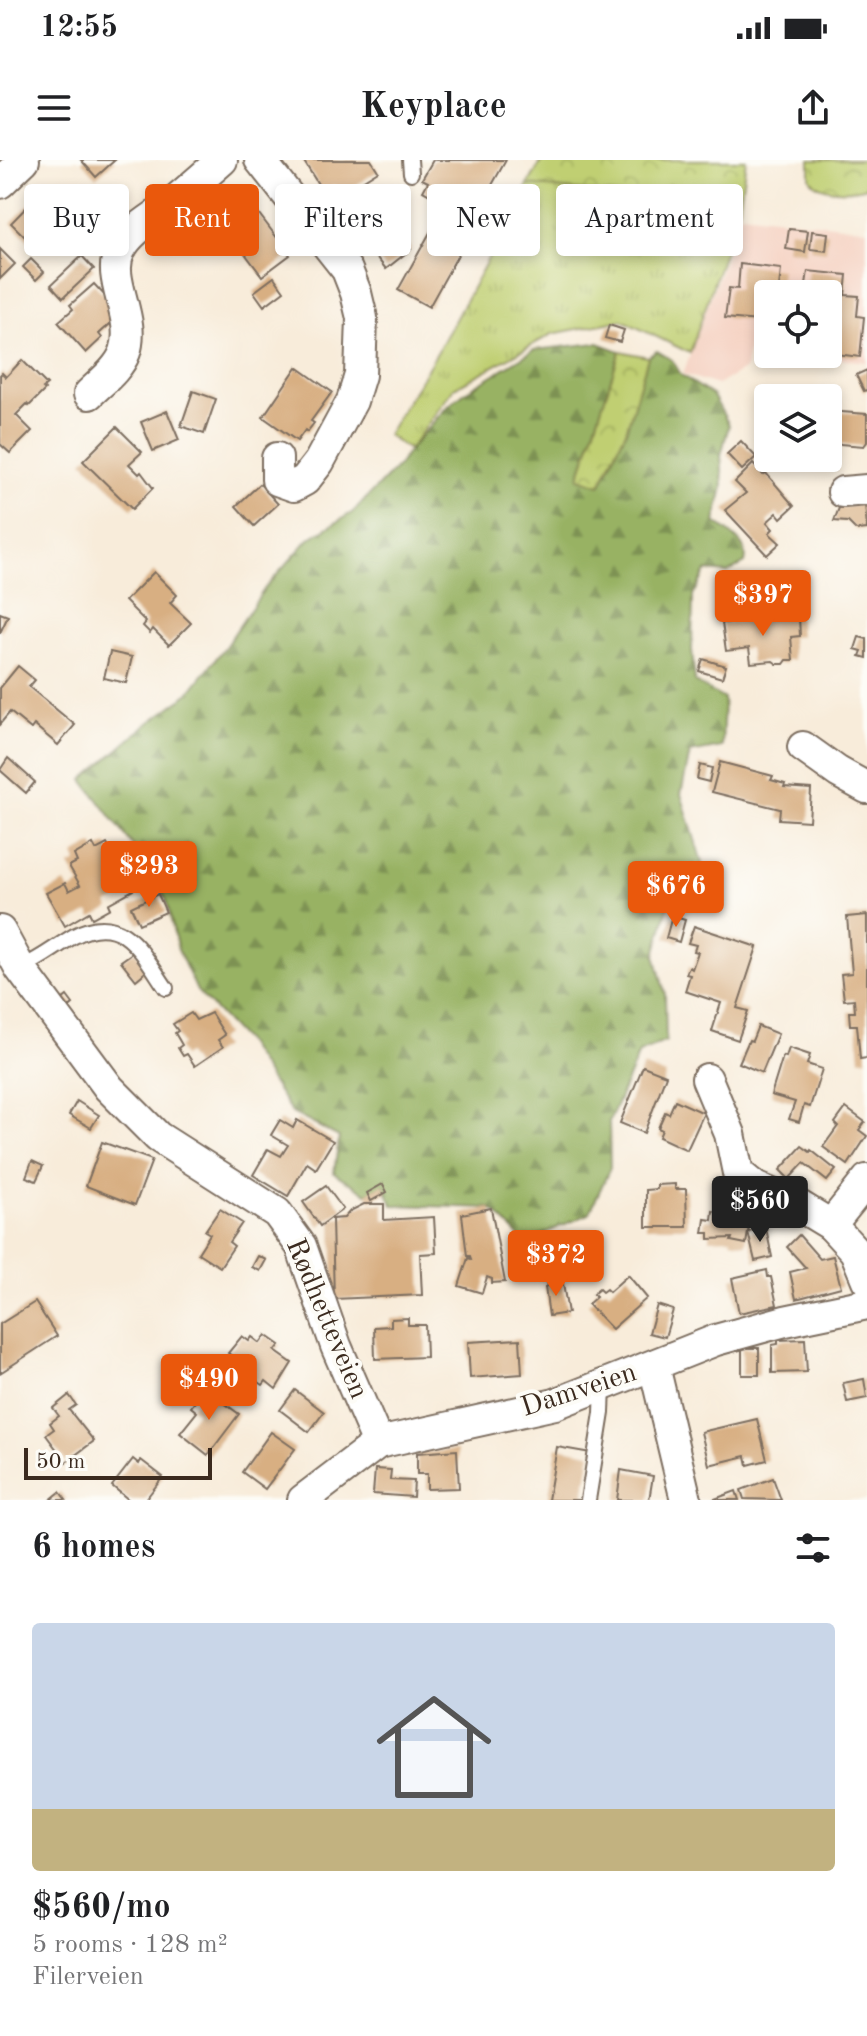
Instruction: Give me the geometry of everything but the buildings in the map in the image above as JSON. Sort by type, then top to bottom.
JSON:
[{"type":"street","points":[[0,183],[24,160]]},
{"type":"street","points":[[89,394],[125,353],[129,329],[114,265],[119,251],[130,235],[222,160]]},
{"type":"street","points":[[260,160],[347,270],[360,307],[363,334],[358,386],[319,462],[305,480],[294,486],[277,480],[277,458]]},
{"type":"street","points":[[803,747],[867,788]]},
{"type":"street","name":"Rødhetteveien","points":[[0,931],[20,968],[109,1088],[158,1137],[277,1213],[301,1246],[336,1346],[378,1443]]},
{"type":"street","points":[[707,1079],[730,1134],[738,1173],[755,1187],[798,1205],[831,1225],[855,1251],[867,1280]]},
{"type":"street","points":[[831,1225],[867,1180]]},
{"type":"street","name":"Damveien","points":[[303,1500],[378,1443],[555,1404],[716,1340],[785,1321],[867,1304]]},
{"type":"street","points":[[654,1366],[686,1500]]},
{"type":"lane","points":[[20,968],[37,961],[75,936],[106,928],[130,938],[166,988]]},
{"type":"lane","points":[[588,1500],[602,1413],[603,1385]]},
{"type":"shaded area","points":[[743,214],[867,229],[867,362],[842,359],[842,280],[754,280],[754,344],[749,344],[745,369],[717,385],[683,374],[726,256],[743,256]]},
{"type":"green space","points":[[542,160],[746,160],[742,184],[556,184],[556,188],[529,184]]},
{"type":"green space","points":[[810,160],[867,160],[867,187],[844,190],[820,186],[810,178]]},
{"type":"green space","points":[[540,186],[556,188],[556,256],[723,256],[690,353],[622,320],[552,334],[454,388],[409,450],[387,435],[438,351],[490,256],[540,256]]},
{"type":"green space","points":[[598,343],[620,351],[579,477],[601,484],[626,431],[648,357],[657,351],[672,360],[681,375],[713,396],[729,425],[721,455],[723,487],[715,522],[737,540],[746,556],[745,563],[727,573],[706,571],[693,596],[695,682],[724,699],[722,747],[690,753],[681,794],[704,869],[698,893],[668,907],[655,955],[665,994],[666,1041],[639,1053],[609,1122],[610,1168],[589,1214],[525,1242],[491,1208],[393,1205],[383,1185],[367,1193],[334,1173],[339,1137],[292,1113],[246,1043],[197,991],[178,950],[166,899],[131,843],[83,780],[146,725],[188,694],[265,588],[309,539],[353,512],[397,467],[447,407],[465,392],[534,350]]},
{"type":"green space","points":[[620,351],[648,357],[626,431],[600,485],[579,478]]}]
